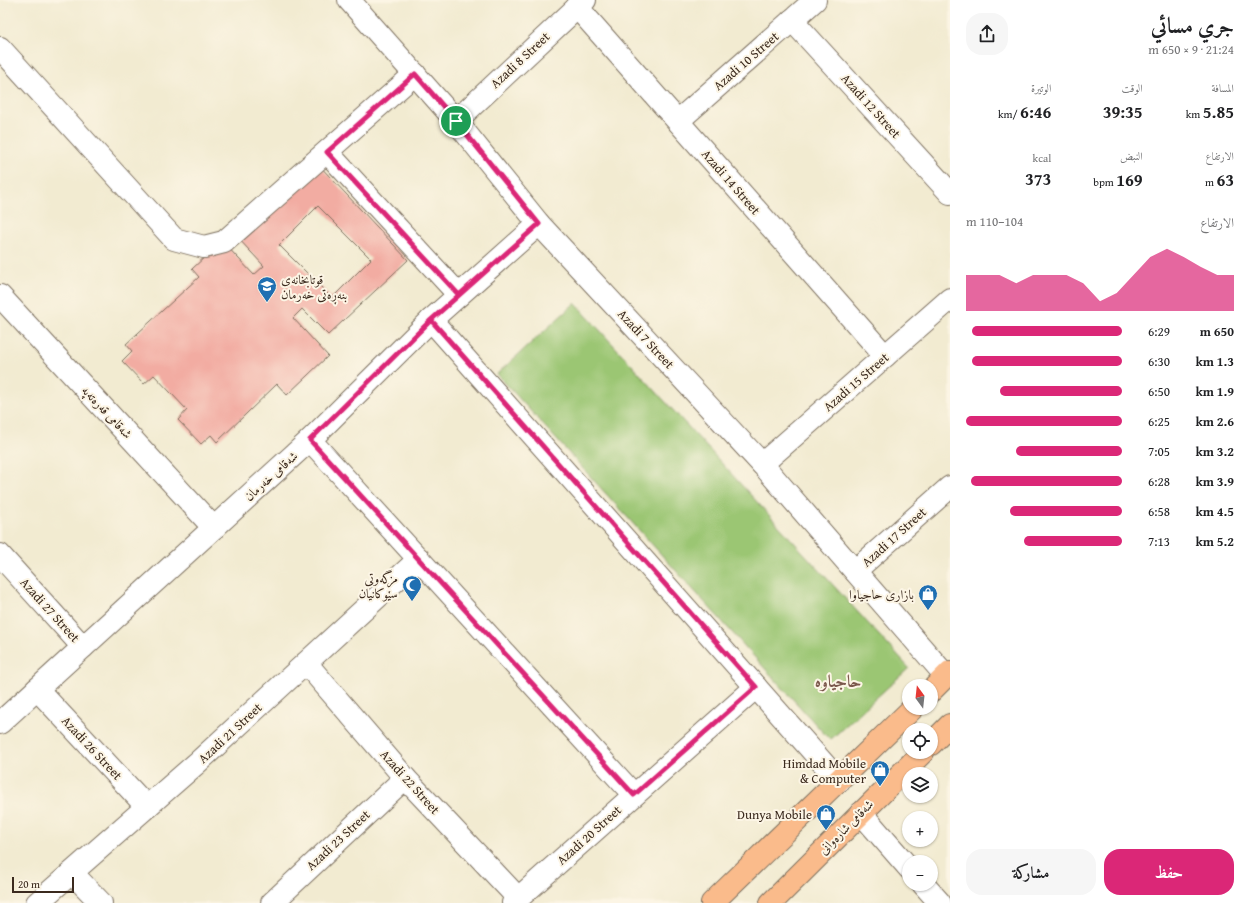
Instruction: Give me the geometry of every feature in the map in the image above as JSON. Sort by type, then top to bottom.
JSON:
[{"type":"main road","points":[[712,903],[906,715]]},
{"type":"main road","points":[[938,737],[950,725]]},
{"type":"main road","name":"شەقامی شارەوانی","points":[[770,903],[916,759]]},
{"type":"street","name":"Azadi 10 Street","points":[[678,121],[815,0]]},
{"type":"street","name":"Azadi 7 Street","points":[[354,2],[456,121],[539,224],[762,464],[855,571],[942,679]]},
{"type":"street","name":"Azadi 8 Street","points":[[456,121],[581,4]]},
{"type":"street","name":"Azadi 14 Street","points":[[581,4],[678,121],[885,356]]},
{"type":"street","name":"Azadi 12 Street","points":[[792,20],[950,193]]},
{"type":"street","points":[[0,48],[174,239],[204,247],[224,242],[415,74]]},
{"type":"street","points":[[327,152],[459,295]]},
{"type":"street","name":"شەقامی خەرمان","points":[[0,723],[310,440],[431,320],[539,224]]},
{"type":"street","name":"شەقامی قەرەتەپە","points":[[0,297],[214,528]]},
{"type":"street","name":"Azadi 15 Street","points":[[762,464],[950,299]]},
{"type":"street","points":[[431,320],[839,781]]},
{"type":"street","points":[[310,440],[634,795]]},
{"type":"street","name":"Azadi 17 Street","points":[[855,571],[950,487]]},
{"type":"street","name":"Azadi 27 Street","points":[[0,555],[83,647]]},
{"type":"street","name":"Azadi 21 Street","points":[[38,903],[197,763],[419,560]]},
{"type":"street","name":"Azadi 22 Street","points":[[306,663],[405,778],[515,901]]},
{"type":"street","name":"Azadi 20 Street","points":[[515,901],[756,687]]},
{"type":"street","name":"Azadi 26 Street","points":[[37,689],[147,807]]},
{"type":"street","name":"Azadi 23 Street","points":[[272,903],[405,778]]},
{"type":"street","points":[[861,813],[902,860]]},
{"type":"street","points":[[72,873],[101,903]]},
{"type":"street","points":[[929,891],[940,903]]},
{"type":"green space","points":[[575,303],[909,668],[830,740],[497,374]]},
{"type":"building","name":"قوتابخانەی بنەڕەتی خەرمان","points":[[316,162],[408,260],[328,335],[302,309],[293,318],[328,356],[287,395],[277,384],[217,442],[211,435],[201,444],[178,420],[187,410],[154,375],[144,384],[122,361],[132,351],[126,344],[199,277],[192,269],[222,241],[254,275],[264,266],[237,237]],"holes":[[[318,206],[371,259],[332,298],[279,245]]]},
{"type":"place","name":"قوتابخانەی بنەڕەتی خەرمان","points":[[267,303]]},
{"type":"place","name":"مزگەوتی سێوکانیان","points":[[412,602]]},
{"type":"place","name":"بازاری حاجیاوا","points":[[928,611]]},
{"type":"place","name":"Himdad Mobile & Computer","points":[[880,787]]},
{"type":"place","name":"Dunya Mobile","points":[[826,831]]},
{"type":"district","name":"حاجیاوە","points":[[838,680]]},
{"type":"route","points":[[456,121],[415,74],[327,152],[459,295],[431,320],[756,687],[634,795],[310,440],[431,320],[539,224],[456,121]]}]
